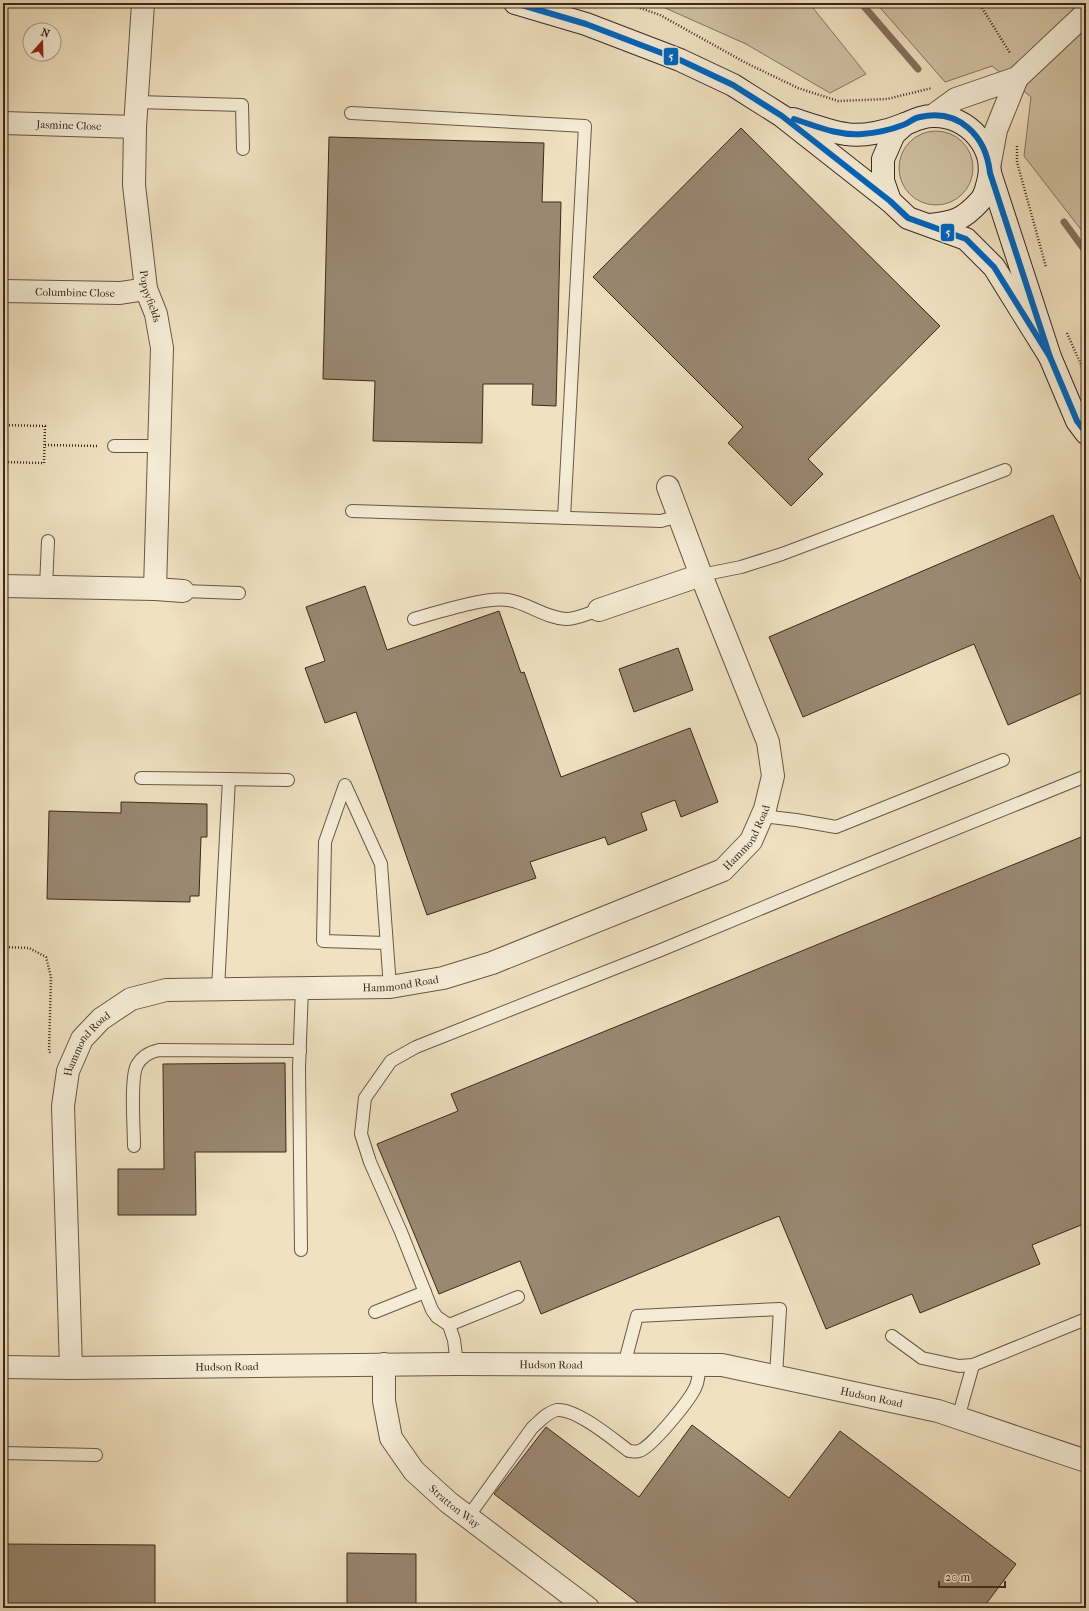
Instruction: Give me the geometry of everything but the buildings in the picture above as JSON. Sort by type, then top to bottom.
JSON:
[{"type":"street","name":"Poppyfields","points":[[143,3],[135,127],[134,185],[146,289],[156,314],[162,348],[155,589]]},
{"type":"street","points":[[515,3],[586,24],[680,60],[733,85],[782,116],[890,201],[908,218],[966,239],[994,267],[1050,357]]},
{"type":"street","points":[[930,225],[952,222],[969,213],[984,196],[996,130],[1022,74],[1086,13]]},
{"type":"street","points":[[934,116],[956,99],[1022,74]]},
{"type":"street","points":[[782,116],[846,134],[877,133],[905,124],[919,117],[934,116],[954,119],[974,131],[987,150],[990,167],[1050,357],[1077,421],[1086,433]]},
{"type":"street","name":"Jasmine Close","points":[[3,123],[135,127]]},
{"type":"street","points":[[890,201],[883,181],[883,159],[894,134],[905,124]]},
{"type":"street","name":"Columbine Close","points":[[3,291],[120,293],[146,289]]},
{"type":"street","name":"Hammond Road","points":[[71,1368],[62,1106],[68,1071],[82,1039],[101,1019],[131,999],[166,990],[390,987],[443,978],[492,963],[723,870],[751,841],[765,809],[773,776],[768,742],[700,575],[668,487]]},
{"type":"street","points":[[599,610],[700,575]]},
{"type":"street","points":[[3,586],[155,589],[183,591]]},
{"type":"street","name":"Hudson Road","points":[[3,1367],[71,1368],[384,1364],[722,1365],[938,1411],[1086,1461]]},
{"type":"street","name":"Stratton Way","points":[[384,1364],[384,1401],[391,1438],[414,1471],[448,1502],[588,1608]]},
{"type":"lane","points":[[137,102],[242,105],[243,149]]},
{"type":"lane","points":[[351,113],[585,126],[564,518]]},
{"type":"lane","points":[[114,446],[159,446]]},
{"type":"lane","points":[[700,575],[741,567],[782,554],[1005,470]]},
{"type":"lane","points":[[352,511],[661,521],[679,516]]},
{"type":"lane","points":[[46,587],[48,540]]},
{"type":"lane","points":[[183,591],[239,593]]},
{"type":"lane","points":[[414,619],[493,600],[508,600],[549,616],[568,619],[599,610]]},
{"type":"lane","points":[[762,816],[836,827],[1003,760]]},
{"type":"lane","points":[[457,1364],[454,1340],[449,1325],[437,1317],[432,1310],[401,1232],[370,1162],[361,1134],[365,1098],[391,1061],[416,1047],[661,950],[1086,776]]},
{"type":"lane","points":[[140,778],[229,778],[288,780]]},
{"type":"lane","points":[[218,989],[229,778]]},
{"type":"lane","points":[[386,943],[323,941],[325,842],[345,785],[381,864],[390,987]]},
{"type":"lane","points":[[301,1250],[300,1051],[302,988]]},
{"type":"lane","points":[[134,1146],[134,1080],[136,1066],[143,1057],[151,1052],[160,1050],[300,1051]]},
{"type":"lane","points":[[376,1312],[425,1292]]},
{"type":"lane","points":[[449,1325],[518,1297]]},
{"type":"lane","points":[[624,1365],[637,1316],[780,1309],[776,1376]]},
{"type":"lane","points":[[892,1336],[922,1358],[959,1366],[973,1365],[1086,1319]]},
{"type":"lane","points":[[468,1517],[532,1428],[546,1415],[557,1410],[564,1410],[579,1415],[630,1451],[638,1452],[646,1447],[690,1398],[699,1377],[699,1365]]},
{"type":"lane","points":[[958,1418],[973,1365]]},
{"type":"lane","points":[[3,1453],[96,1455]]},
{"type":"path","points":[[626,3],[660,15],[746,63],[798,88],[838,100],[887,99],[937,86]]},
{"type":"path","points":[[979,3],[1012,55],[1022,74]]},
{"type":"path","points":[[1017,140],[1017,162],[1047,271]]},
{"type":"path","points":[[1066,328],[1086,376]]},
{"type":"path","points":[[3,425],[45,426],[44,463],[3,462]]},
{"type":"path","points":[[45,445],[114,446]]},
{"type":"path","points":[[3,947],[29,948],[46,958],[51,977],[49,1051],[68,1071]]},
{"type":"shaded area","points":[[654,3],[809,3],[866,74],[830,93],[746,44]]},
{"type":"shaded area","points":[[876,3],[1086,3],[1086,236],[1024,156],[1031,97],[992,66],[945,82]]},
{"type":"shaded area","points":[[936,131],[950,134],[962,142],[970,154],[973,168],[970,182],[962,194],[950,202],[936,205],[922,202],[910,194],[902,182],[899,168],[902,154],[910,142],[922,134]]},
{"type":"waterway","points":[[861,3],[918,69]]},
{"type":"waterway","points":[[1064,222],[1086,252]]},
{"type":"transit line","name":"5","points":[[515,3],[586,24],[680,60],[733,85],[782,116],[890,201],[908,218],[966,239],[994,267],[1050,357]]},
{"type":"transit line","name":"5","points":[[794,119],[827,130],[853,134],[867,134],[883,131],[903,125],[913,119],[934,115],[947,117],[958,121],[968,128],[983,147],[990,173],[1050,357],[1077,421],[1086,433]]}]
